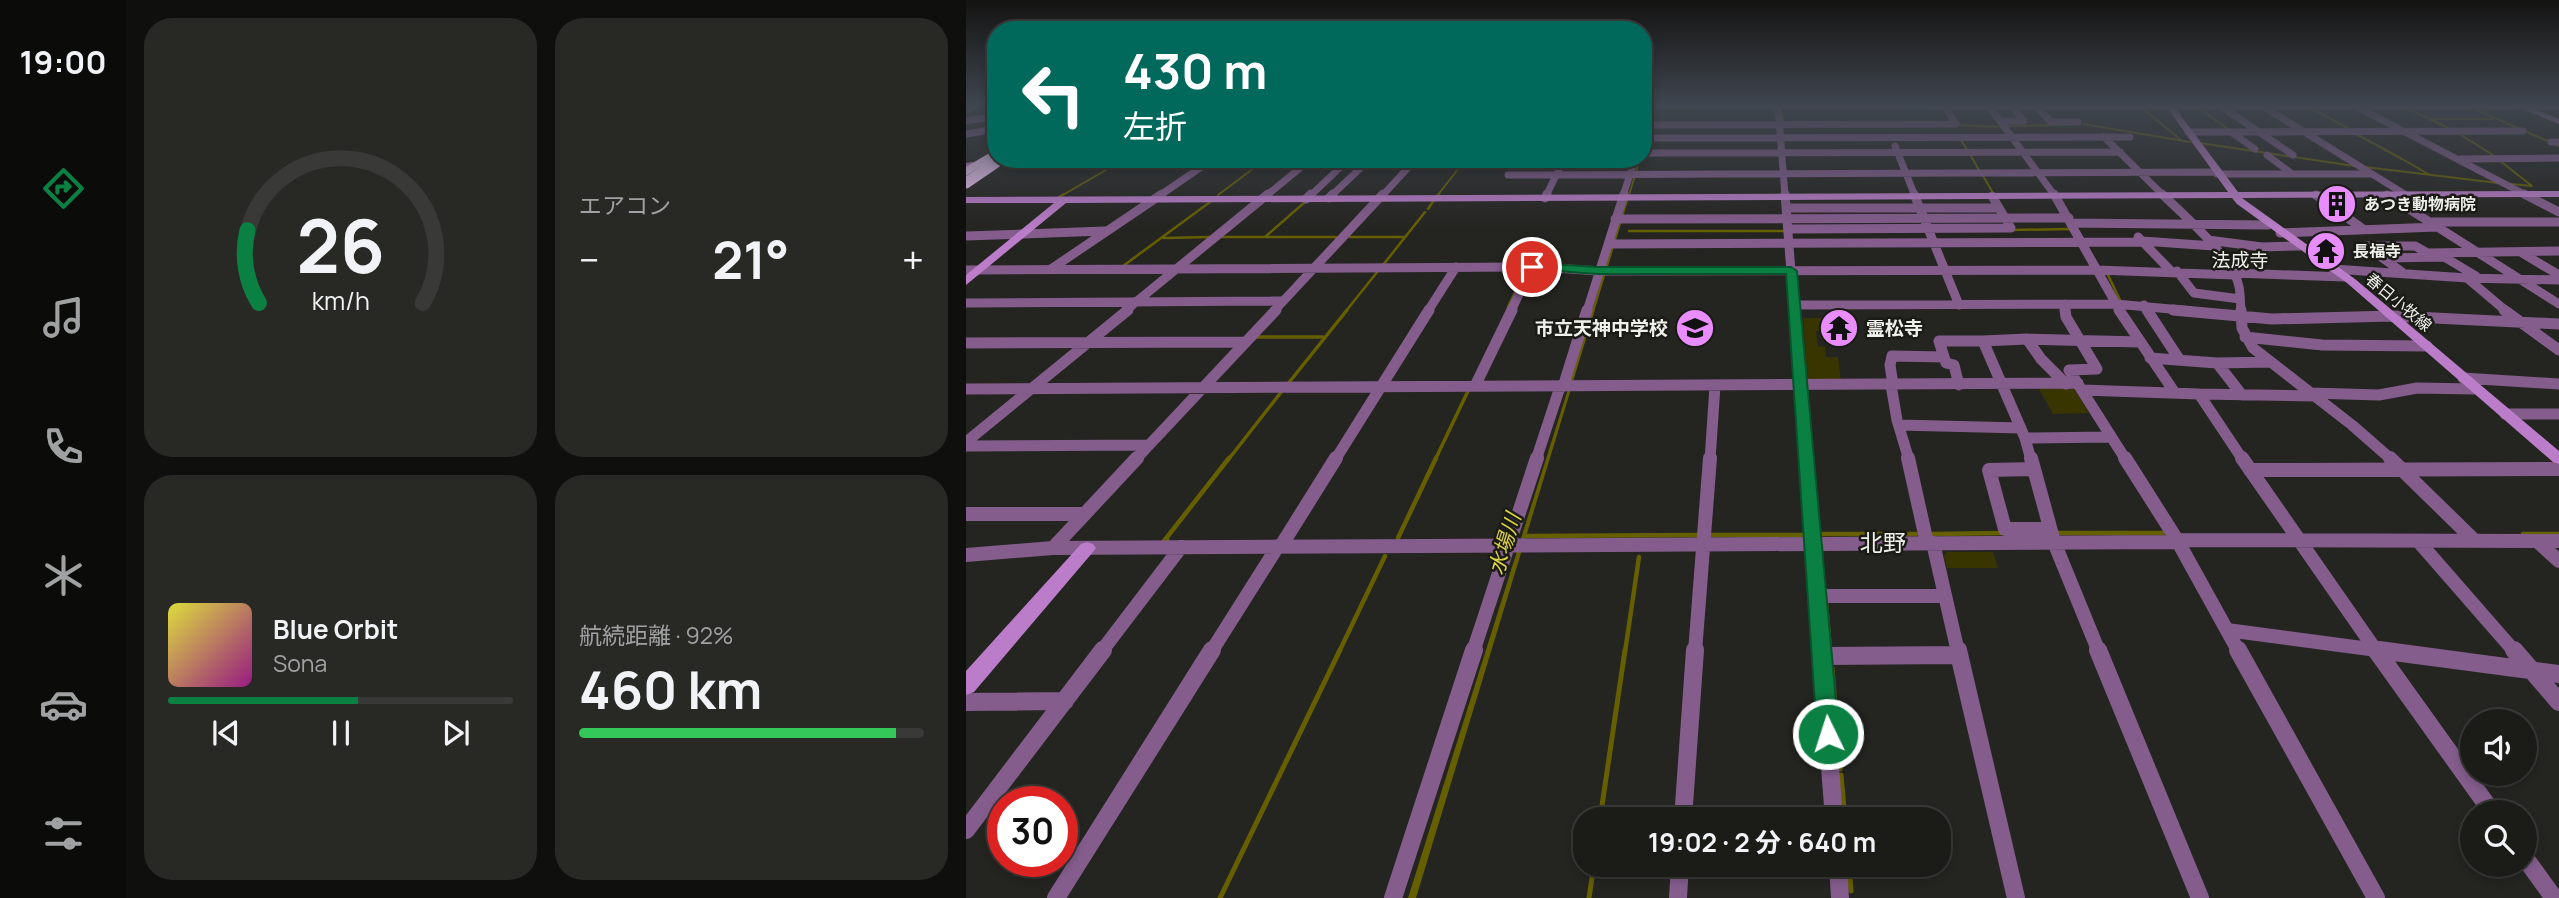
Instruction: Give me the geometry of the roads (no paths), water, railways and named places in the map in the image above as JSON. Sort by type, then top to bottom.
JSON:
[{"type":"highway","points":[[966,172],[987,163]]},
{"type":"highway","points":[[966,172],[972,165]]},
{"type":"highway","points":[[966,183],[987,168]]},
{"type":"street","points":[[1782,147],[1834,807]]},
{"type":"street","points":[[1896,147],[1959,305]]},
{"type":"street","points":[[2019,147],[2055,196],[2139,342],[2175,393]]},
{"type":"street","points":[[2115,147],[2211,243],[2234,274],[2239,289],[2240,315],[2245,337],[2253,348],[2402,469],[2475,541]]},
{"type":"street","name":"春日小牧線","points":[[2199,147],[2234,195],[2268,225],[2345,277],[2559,459]]},
{"type":"street","points":[[2281,147],[2293,155]]},
{"type":"street","points":[[2327,147],[2406,195]]},
{"type":"street","points":[[2434,147],[2559,212]]},
{"type":"street","points":[[1652,153],[2120,152]]},
{"type":"street","points":[[2267,155],[2292,174]]},
{"type":"street","points":[[2457,159],[2559,159]]},
{"type":"street","points":[[1051,269],[1200,168]]},
{"type":"street","points":[[966,444],[1300,168]]},
{"type":"street","points":[[1306,198],[1339,168]]},
{"type":"street","points":[[1329,198],[1361,168]]},
{"type":"street","points":[[1053,548],[1408,168]]},
{"type":"street","points":[[1545,198],[1560,168]]},
{"type":"street","points":[[1393,898],[1566,387],[1600,271],[1635,168]]},
{"type":"street","points":[[1508,175],[2372,174]]},
{"type":"street","points":[[1786,203],[1992,196],[2559,194]]},
{"type":"street","points":[[2316,195],[2392,246]]},
{"type":"street","points":[[2387,195],[2559,304]]},
{"type":"street","points":[[1788,229],[2011,228],[1992,196]]},
{"type":"street","points":[[966,200],[1623,198],[1920,208],[1999,208]]},
{"type":"street","points":[[966,281],[1064,199]]},
{"type":"street","points":[[1619,219],[2005,218],[2126,224],[2268,225]]},
{"type":"street","points":[[2280,233],[2559,222]]},
{"type":"street","points":[[2126,224],[2194,293],[2239,299]]},
{"type":"street","points":[[966,236],[1107,231]]},
{"type":"street","points":[[1614,244],[2143,241],[2262,247],[2300,246]]},
{"type":"street","points":[[2402,272],[2366,246],[2415,246],[2431,255],[2444,257],[2479,278]]},
{"type":"street","points":[[2384,258],[2559,251]]},
{"type":"street","points":[[2522,253],[2559,277]]},
{"type":"street","points":[[1056,898],[1456,267]]},
{"type":"street","points":[[1475,386],[1532,267]]},
{"type":"street","points":[[966,270],[1532,267],[1600,271],[2097,270],[2345,277]]},
{"type":"street","points":[[2333,269],[2466,278],[2559,277]]},
{"type":"street","points":[[2466,278],[2519,322],[2559,350]]},
{"type":"street","points":[[966,303],[1283,301]]},
{"type":"street","points":[[2065,304],[2066,317],[2097,369],[2069,370],[2075,386],[2177,541],[2376,898]]},
{"type":"street","points":[[1795,305],[2116,304],[2272,318],[2393,316],[2559,324]]},
{"type":"street","points":[[2144,305],[2179,359]]},
{"type":"street","points":[[2245,337],[2322,345],[2427,346]]},
{"type":"street","points":[[2027,340],[2040,359],[2075,386]]},
{"type":"street","points":[[1959,385],[1954,365],[1946,363],[1939,341],[2139,342]]},
{"type":"street","points":[[1983,341],[2023,433],[2052,536],[2200,898]]},
{"type":"street","points":[[966,343],[1246,342]]},
{"type":"street","points":[[1944,357],[1892,356],[1892,385],[1899,425],[1945,596],[2016,898]]},
{"type":"street","points":[[2150,358],[2217,363],[2271,362]]},
{"type":"street","points":[[2217,363],[2242,395]]},
{"type":"street","points":[[2463,378],[2559,384]]},
{"type":"street","points":[[966,388],[1959,385],[2075,386],[2242,395],[2379,395],[2417,388],[2475,388]]},
{"type":"street","points":[[1684,807],[1715,386]]},
{"type":"street","points":[[2199,394],[2298,542],[2483,800]]},
{"type":"street","points":[[2505,414],[2559,414]]},
{"type":"street","points":[[1899,425],[2110,437]]},
{"type":"street","points":[[966,444],[1149,445]]},
{"type":"street","points":[[2034,469],[1989,470],[2006,529],[2052,536]]},
{"type":"street","points":[[2250,470],[2559,469]]},
{"type":"street","points":[[966,514],[1085,514]]},
{"type":"street","points":[[969,558],[1053,548],[1930,543],[2052,536],[2177,541],[2559,541]]},
{"type":"street","points":[[2419,541],[2559,702]]},
{"type":"street","points":[[2537,541],[2559,561]]},
{"type":"street","points":[[966,830],[1181,547]]},
{"type":"street","points":[[966,686],[1087,548]]},
{"type":"street","points":[[1818,596],[1945,596]]},
{"type":"street","points":[[2227,630],[2559,674]]},
{"type":"street","points":[[1822,656],[1959,655]]},
{"type":"street","points":[[966,702],[1065,701]]},
{"type":"street","points":[[2537,875],[2554,898]]},
{"type":"street","points":[[1678,898],[1679,877]]},
{"type":"street","points":[[1839,877],[1840,898]]},
{"type":"waterway","points":[[1965,147],[1968,151]]},
{"type":"waterway","points":[[2226,147],[2354,166]]},
{"type":"waterway","points":[[2380,147],[2402,159]]},
{"type":"waterway","points":[[2480,147],[2496,157]]},
{"type":"waterway","points":[[1970,154],[1980,172]]},
{"type":"waterway","points":[[2404,160],[2430,175]]},
{"type":"waterway","points":[[2499,160],[2532,186],[2511,184]]},
{"type":"waterway","points":[[2365,167],[2430,175]]},
{"type":"waterway","points":[[1061,196],[1109,168]]},
{"type":"waterway","points":[[1218,195],[1254,168]]},
{"type":"waterway","points":[[1439,194],[1437,196],[1459,168]]},
{"type":"waterway","name":"水場川","points":[[1629,195],[1637,168]]},
{"type":"waterway","points":[[1982,174],[1993,193]]},
{"type":"waterway","points":[[2430,175],[2498,183]]},
{"type":"waterway","points":[[1059,197],[1064,194]]},
{"type":"waterway","points":[[1428,209],[1434,200]]},
{"type":"waterway","name":"水場川","points":[[1593,311],[1627,200]]},
{"type":"waterway","points":[[1123,266],[1210,202]]},
{"type":"waterway","points":[[1265,237],[1305,202]]},
{"type":"waterway","points":[[1383,265],[1425,212]]},
{"type":"waterway","points":[[2011,230],[2070,229]]},
{"type":"waterway","points":[[1629,231],[1784,231]]},
{"type":"waterway","points":[[1164,238],[1211,237]]},
{"type":"waterway","points":[[1220,237],[1265,237]]},
{"type":"waterway","points":[[1265,237],[1336,237]]},
{"type":"waterway","points":[[1350,237],[1404,237]]},
{"type":"waterway","points":[[1346,311],[1378,271]]},
{"type":"waterway","points":[[1508,307],[1525,271]]},
{"type":"waterway","points":[[2107,273],[2120,300]]},
{"type":"waterway","points":[[1287,385],[1347,310]]},
{"type":"waterway","name":"水場川","points":[[1571,382],[1593,310]]},
{"type":"waterway","points":[[1256,337],[1323,337]]},
{"type":"waterway","points":[[1228,460],[1282,391]]},
{"type":"waterway","points":[[1435,460],[1468,391]]},
{"type":"waterway","points":[[1168,541],[1164,541],[1229,458]]},
{"type":"waterway","points":[[1398,538],[1436,458]]},
{"type":"waterway","points":[[1933,534],[2004,533]]},
{"type":"waterway","points":[[2057,533],[2163,533]]},
{"type":"waterway","points":[[1822,534],[1916,534]]},
{"type":"waterway","points":[[2523,534],[2559,534]]},
{"type":"waterway","points":[[1525,536],[1698,535]]},
{"type":"waterway","points":[[1711,535],[1805,535]]},
{"type":"waterway","points":[[1339,652],[1385,556]]},
{"type":"waterway","points":[[1625,652],[1639,557]]},
{"type":"waterway","points":[[1826,603],[1830,650]]},
{"type":"waterway","points":[[1220,898],[1340,650]]},
{"type":"waterway","points":[[1602,807],[1625,650]]},
{"type":"waterway","points":[[1832,668],[1835,705]]},
{"type":"waterway","points":[[1835,710],[1837,728]]},
{"type":"waterway","points":[[1838,739],[1840,769]]},
{"type":"waterway","points":[[1841,775],[1844,807]]},
{"type":"waterway","points":[[1589,898],[1592,877]]},
{"type":"waterway","points":[[1850,877],[1851,891]]},
{"type":"place","name":"あつき動物病院","points":[[2337,204]]},
{"type":"place","name":"長福寺","points":[[2326,251]]},
{"type":"place","name":"市立天神中学校","points":[[1695,328]]},
{"type":"place","name":"霊松寺","points":[[1839,328]]},
{"type":"district","name":"法成寺","points":[[2240,260]]},
{"type":"district","name":"北野","points":[[1883,543]]}]
